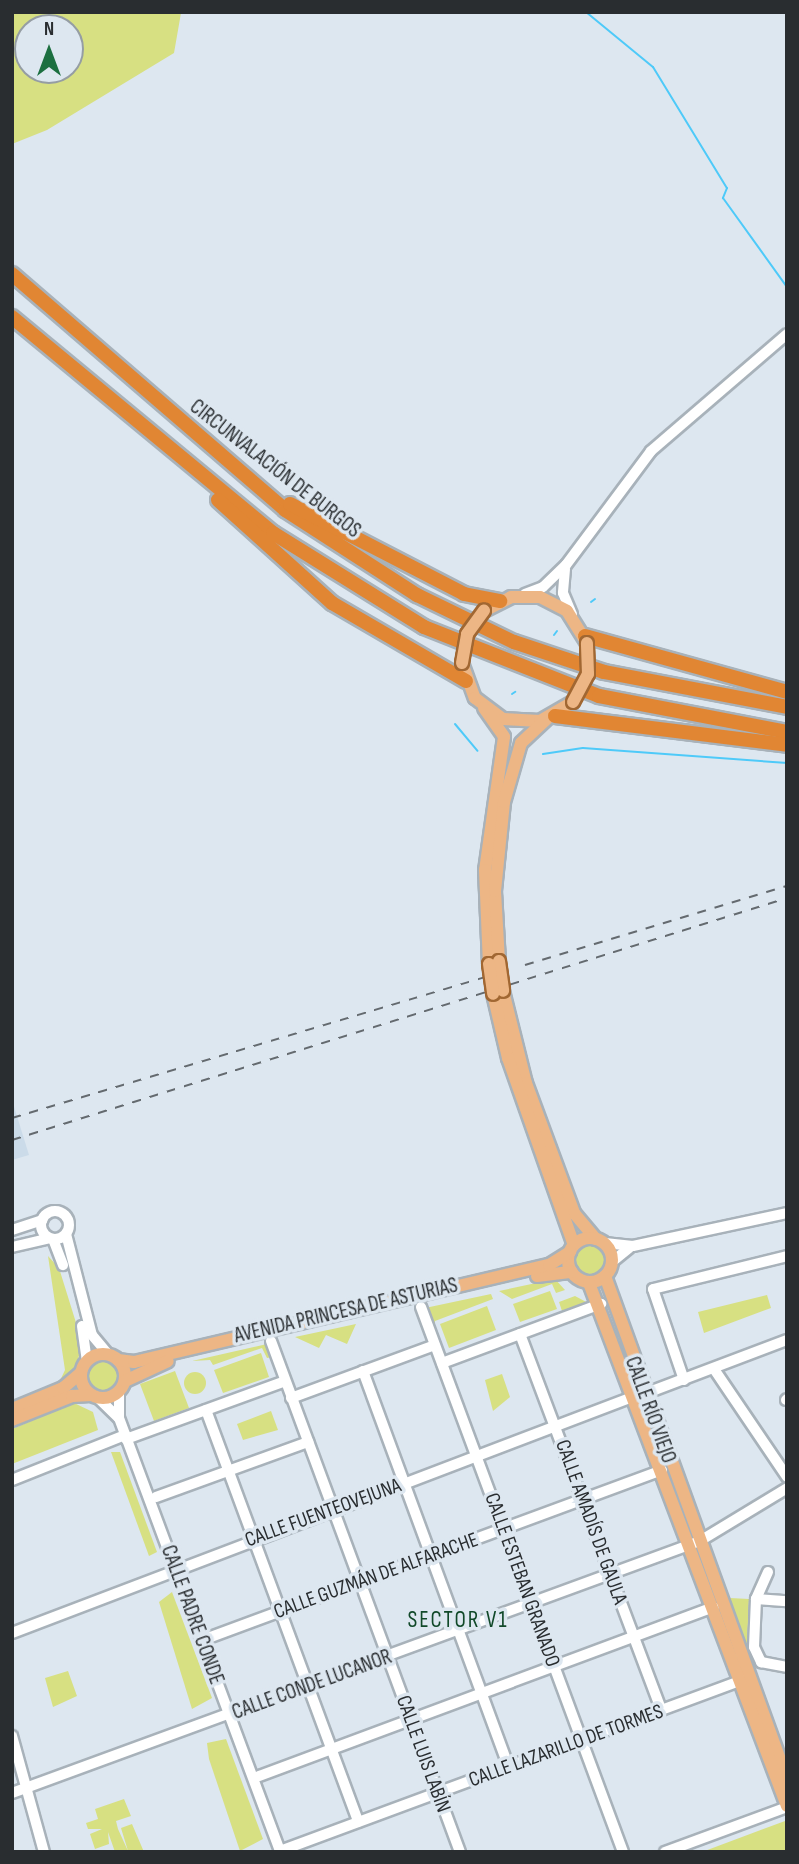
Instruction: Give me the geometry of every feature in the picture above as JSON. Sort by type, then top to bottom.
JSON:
[{"type":"highway","name":"CIRCUNVALACIÓN DE BURGOS","points":[[12,274],[311,530],[444,610],[514,642],[604,672],[787,707]]},
{"type":"highway","points":[[12,317],[153,435],[312,562],[453,641],[598,696],[787,732]]},
{"type":"highway","points":[[102,352],[303,511],[464,594],[506,599]]},
{"type":"highway","points":[[153,435],[318,593],[466,681]]},
{"type":"highway","points":[[586,639],[787,692]]},
{"type":"highway","points":[[551,717],[787,745]]},
{"type":"main road","points":[[494,962],[495,891],[504,802],[521,743],[573,702],[588,674],[586,639],[574,618],[540,597],[506,599],[484,611],[467,634],[462,663],[466,681],[504,737],[485,870],[494,962],[498,993],[508,1058],[572,1249],[572,1272],[589,1283],[605,1276],[612,1261],[600,1241],[574,1213],[526,1083],[498,993]]},
{"type":"main road","points":[[484,708],[511,721],[551,717]]},
{"type":"main road","points":[[572,1249],[600,1241]]},
{"type":"main road","name":"AVENIDA PRINCESA DE ASTURIAS","points":[[84,1367],[108,1354],[134,1362],[550,1265],[572,1249]]},
{"type":"main road","name":"AVENIDA PRINCESA DE ASTURIAS","points":[[94,1396],[195,1353],[572,1272]]},
{"type":"main road","name":"CALLE RÍO VIEJO","points":[[605,1276],[662,1469],[741,1655],[787,1779]]},
{"type":"main road","name":"CALLE RÍO VIEJO","points":[[589,1283],[601,1304],[640,1395],[695,1543],[713,1607],[787,1806]]},
{"type":"main road","points":[[108,1354],[122,1386]]},
{"type":"main road","points":[[12,1409],[63,1388],[84,1367],[94,1396],[72,1396],[12,1420]]},
{"type":"street","points":[[506,599],[543,587],[566,565],[651,451],[787,334]]},
{"type":"street","points":[[566,565],[563,593],[574,618]]},
{"type":"street","points":[[12,1230],[61,1212],[69,1222],[66,1234],[108,1354]]},
{"type":"street","points":[[600,1241],[633,1245],[787,1213]]},
{"type":"street","points":[[42,1220],[52,1239],[86,1339],[84,1367]]},
{"type":"street","points":[[12,1247],[66,1234]]},
{"type":"street","points":[[612,1261],[633,1245]]},
{"type":"street","points":[[684,1380],[653,1289],[787,1256]]},
{"type":"street","points":[[442,1363],[601,1304]]},
{"type":"street","name":"CALLE ESTEBAN GRANADO","points":[[421,1307],[623,1852]]},
{"type":"street","name":"CALLE AMADÍS DE GAULA","points":[[520,1334],[661,1710]]},
{"type":"street","name":"CALLE FUENTEOVEJUNA","points":[[12,1633],[174,1569],[787,1340]]},
{"type":"street","name":"CALLE LUIS LABÍN","points":[[271,1341],[460,1852]]},
{"type":"street","points":[[291,1398],[435,1345]]},
{"type":"street","points":[[714,1369],[787,1477]]},
{"type":"street","points":[[363,1371],[509,1767]]},
{"type":"street","points":[[12,1480],[285,1381]]},
{"type":"street","name":"CALLE PADRE CONDE","points":[[118,1418],[122,1386]]},
{"type":"street","name":"CALLE PADRE CONDE","points":[[94,1396],[118,1418],[280,1852]]},
{"type":"street","points":[[206,1410],[358,1822]]},
{"type":"street","points":[[156,1497],[308,1442]]},
{"type":"street","name":"CALLE GUZMÁN DE ALFARACHE","points":[[208,1639],[662,1469]]},
{"type":"street","name":"CALLE CONDE LUCANOR","points":[[12,1793],[229,1716],[695,1543],[787,1488]]},
{"type":"street","points":[[741,1655],[750,1656],[754,1647],[756,1599],[768,1572]]},
{"type":"street","points":[[756,1599],[787,1601]]},
{"type":"street","points":[[259,1776],[713,1607]]},
{"type":"street","points":[[754,1647],[766,1664],[787,1667]]},
{"type":"street","points":[[751,1683],[766,1664]]},
{"type":"street","name":"CALLE LAZARILLO DE TORMES","points":[[280,1852],[734,1683]]},
{"type":"street","points":[[12,1736],[44,1852]]},
{"type":"street","points":[[665,1852],[787,1806]]},
{"type":"shaded area","points":[[12,1100],[29,1155],[12,1160]]},
{"type":"green space","points":[[12,12],[181,13],[174,53],[47,130],[12,144]]},
{"type":"green space","points":[[590,1245],[601,1249],[605,1260],[601,1271],[590,1275],[579,1271],[575,1260],[579,1249]]},
{"type":"green space","points":[[48,1256],[59,1268],[82,1342],[76,1369],[57,1387],[65,1370]]},
{"type":"green space","points":[[555,1279],[565,1290],[556,1293],[552,1284],[512,1299],[499,1291]]},
{"type":"green space","points":[[550,1291],[557,1309],[520,1322],[513,1304]]},
{"type":"green space","points":[[491,1294],[493,1299],[435,1321],[435,1334],[425,1308]]},
{"type":"green space","points":[[767,1295],[771,1308],[704,1333],[698,1312]]},
{"type":"green space","points":[[575,1296],[590,1304],[515,1332],[562,1311],[559,1302]]},
{"type":"green space","points":[[487,1306],[496,1330],[449,1348],[440,1324]]},
{"type":"green space","points":[[356,1324],[347,1344],[326,1335],[319,1348],[295,1337]]},
{"type":"green space","points":[[267,1344],[272,1357],[267,1358],[262,1348],[213,1365],[210,1360],[192,1361]]},
{"type":"green space","points":[[261,1353],[269,1377],[223,1393],[214,1370]]},
{"type":"green space","points":[[103,1361],[114,1365],[118,1376],[114,1387],[103,1391],[92,1387],[88,1376],[92,1365]]},
{"type":"green space","points":[[175,1371],[189,1408],[154,1421],[140,1384]]},
{"type":"green space","points":[[195,1372],[203,1375],[206,1383],[203,1391],[195,1394],[187,1391],[184,1383],[187,1375]]},
{"type":"green space","points":[[502,1374],[510,1397],[493,1411],[485,1380]]},
{"type":"green space","points":[[74,1403],[93,1412],[98,1430],[12,1464],[12,1429]]},
{"type":"green space","points":[[271,1411],[278,1430],[243,1440],[237,1424]]},
{"type":"green space","points":[[111,1452],[120,1452],[157,1552],[149,1556]]},
{"type":"green space","points":[[172,1592],[212,1698],[192,1709],[159,1602]]},
{"type":"green space","points":[[730,1598],[749,1599],[747,1643],[745,1642]]},
{"type":"green space","points":[[68,1671],[77,1696],[53,1707],[45,1678]]},
{"type":"green space","points":[[226,1739],[263,1839],[240,1851],[209,1759],[207,1743]]},
{"type":"green space","points":[[124,1799],[131,1816],[116,1821],[118,1829],[128,1851],[121,1828],[132,1824],[144,1852],[115,1852],[108,1832],[109,1844],[95,1849],[90,1834],[102,1829],[88,1829],[86,1823],[98,1819],[95,1809]]},
{"type":"green space","points":[[785,1821],[787,1852],[702,1852]]},
{"type":"waterway","points":[[586,12],[653,67],[727,188],[723,198],[787,287]]},
{"type":"waterway","points":[[591,602],[595,599]]},
{"type":"waterway","points":[[554,635],[557,631]]},
{"type":"waterway","points":[[455,724],[478,751]]},
{"type":"waterway","points":[[543,754],[583,748],[787,763]]},
{"type":"railway","points":[[525,965],[787,886]]},
{"type":"railway","points":[[12,1140],[787,898]]},
{"type":"railway","points":[[12,1118],[502,972]]},
{"type":"district","name":"SECTOR V1","points":[[458,1620]]}]
